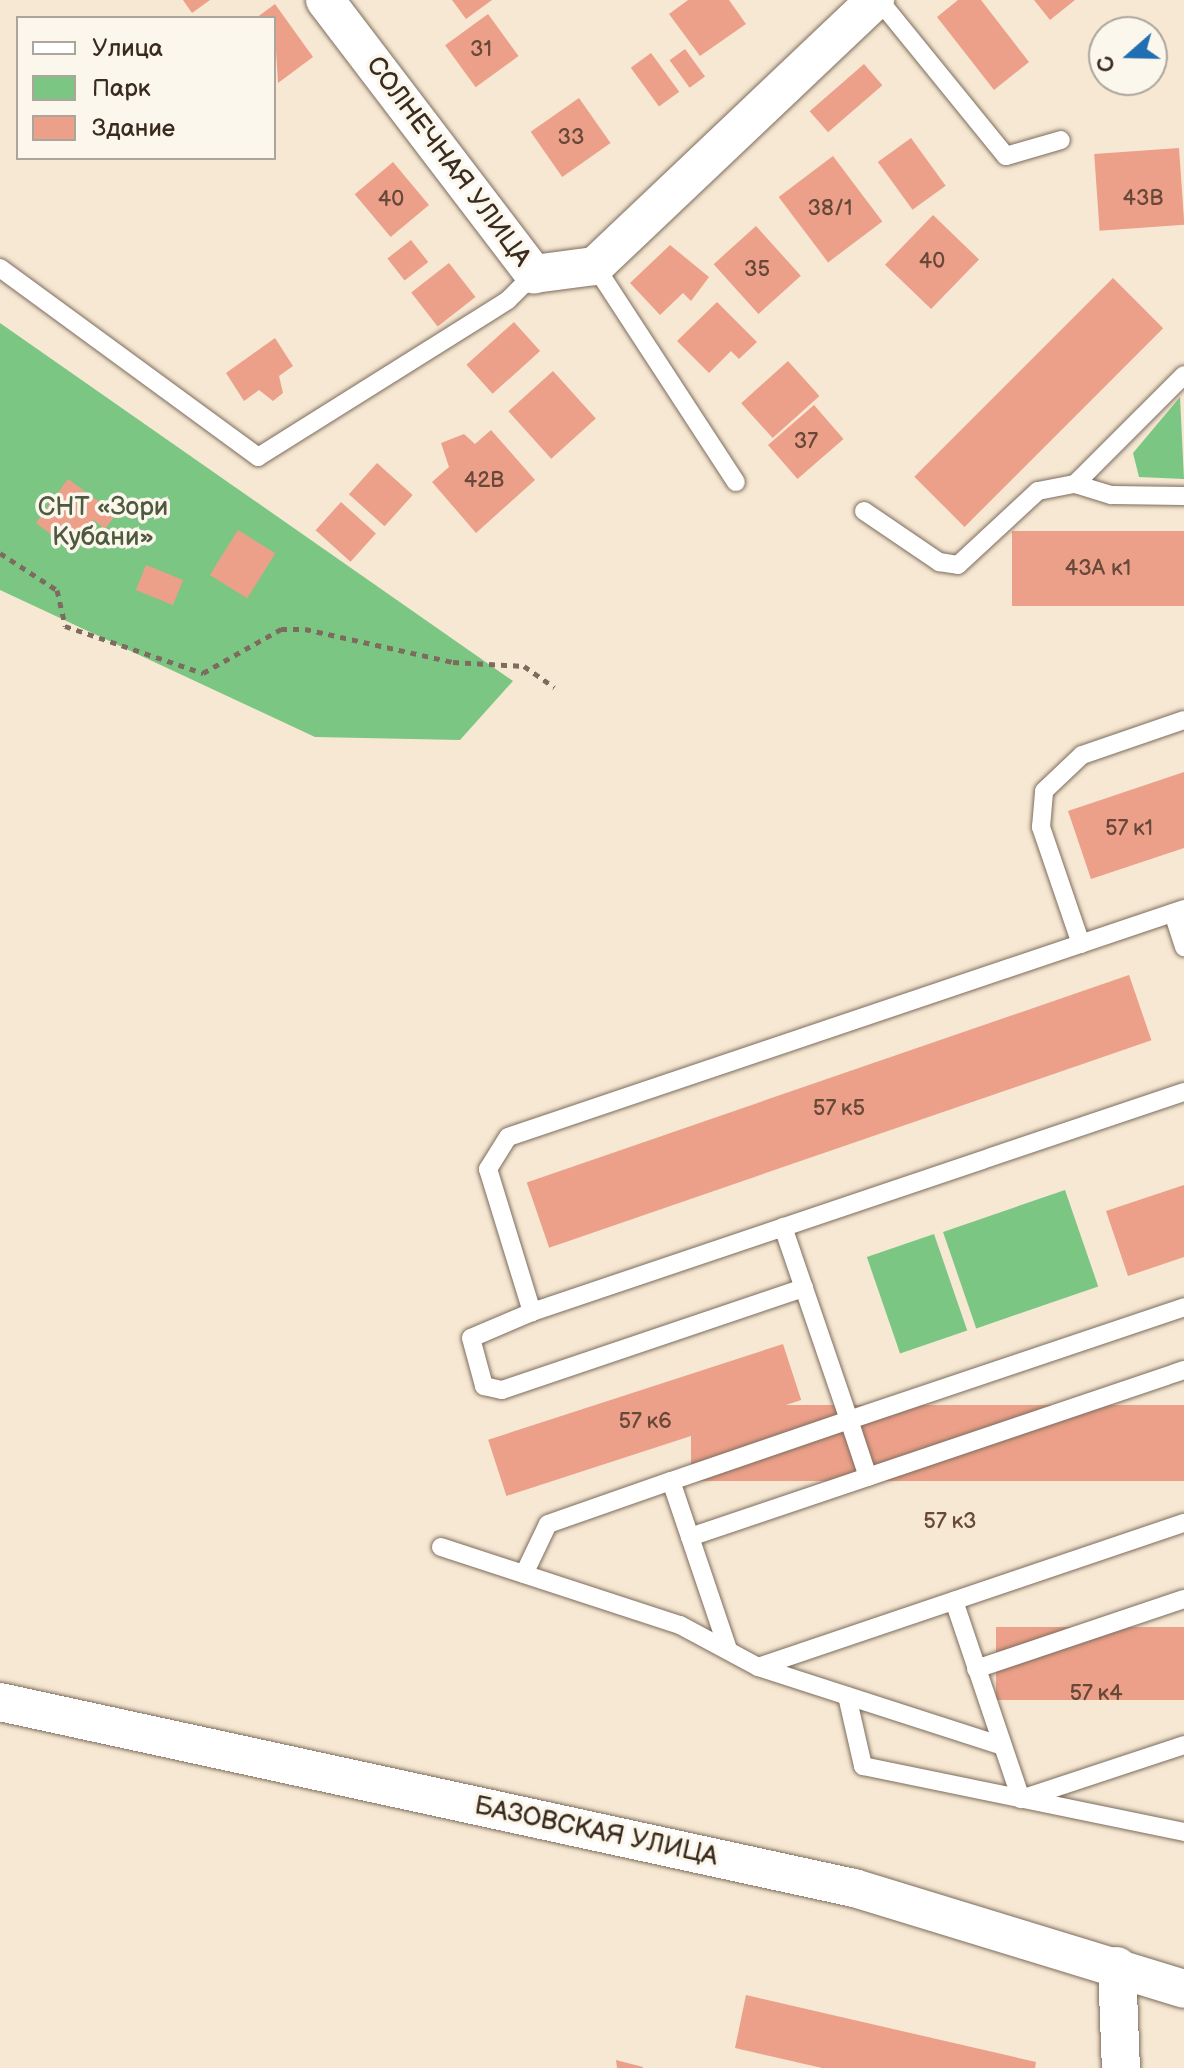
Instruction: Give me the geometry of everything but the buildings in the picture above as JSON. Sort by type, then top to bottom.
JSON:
[{"type":"street","name":"СОЛНЕЧНАЯ УЛИЦА","points":[[325,0],[534,274],[595,266]]},
{"type":"street","points":[[595,266],[877,0]]},
{"type":"street","name":"БАЗОВСКАЯ УЛИЦА","points":[[0,1702],[854,1888],[1184,1989]]},
{"type":"street","points":[[1117,1966],[1121,2068]]},
{"type":"lane","points":[[877,0],[1006,156],[1061,140]]},
{"type":"lane","points":[[595,266],[736,482]]},
{"type":"lane","points":[[0,268],[258,457],[508,300],[534,274]]},
{"type":"lane","points":[[1075,484],[1184,375]]},
{"type":"lane","points":[[864,511],[939,562],[958,565],[1038,491],[1075,484],[1111,495],[1184,496]]},
{"type":"lane","points":[[1081,944],[1041,827],[1044,791],[1082,755],[1184,720]]},
{"type":"lane","points":[[532,1312],[490,1187],[490,1158],[508,1137],[1178,911],[1184,947]]},
{"type":"lane","points":[[804,1288],[502,1390],[484,1386],[471,1338],[532,1312],[1184,1092]]},
{"type":"lane","points":[[783,1227],[868,1477]]},
{"type":"lane","points":[[524,1574],[548,1524],[1184,1307]]},
{"type":"lane","points":[[690,1537],[1184,1370]]},
{"type":"lane","points":[[671,1481],[728,1649]]},
{"type":"lane","points":[[758,1667],[1184,1523]]},
{"type":"lane","points":[[441,1547],[680,1625],[758,1667],[1003,1746]]},
{"type":"lane","points":[[976,1669],[1184,1599]]},
{"type":"lane","points":[[954,1601],[1021,1799]]},
{"type":"lane","points":[[847,1696],[863,1766],[1184,1832]]},
{"type":"lane","points":[[1021,1799],[1184,1745]]},
{"type":"path","points":[[0,553],[57,590],[65,626],[203,673],[281,629],[305,629],[453,662],[524,666],[554,687]]},
{"type":"green space","name":"СНТ «Зори Кубани»","points":[[0,323],[513,681],[460,740],[315,737],[0,590]]},
{"type":"green space","points":[[1180,397],[1184,479],[1139,477],[1133,453]]},
{"type":"green space","points":[[1065,1190],[1098,1286],[976,1328],[943,1232]]},
{"type":"green space","points":[[934,1234],[967,1330],[900,1354],[867,1257]]}]
